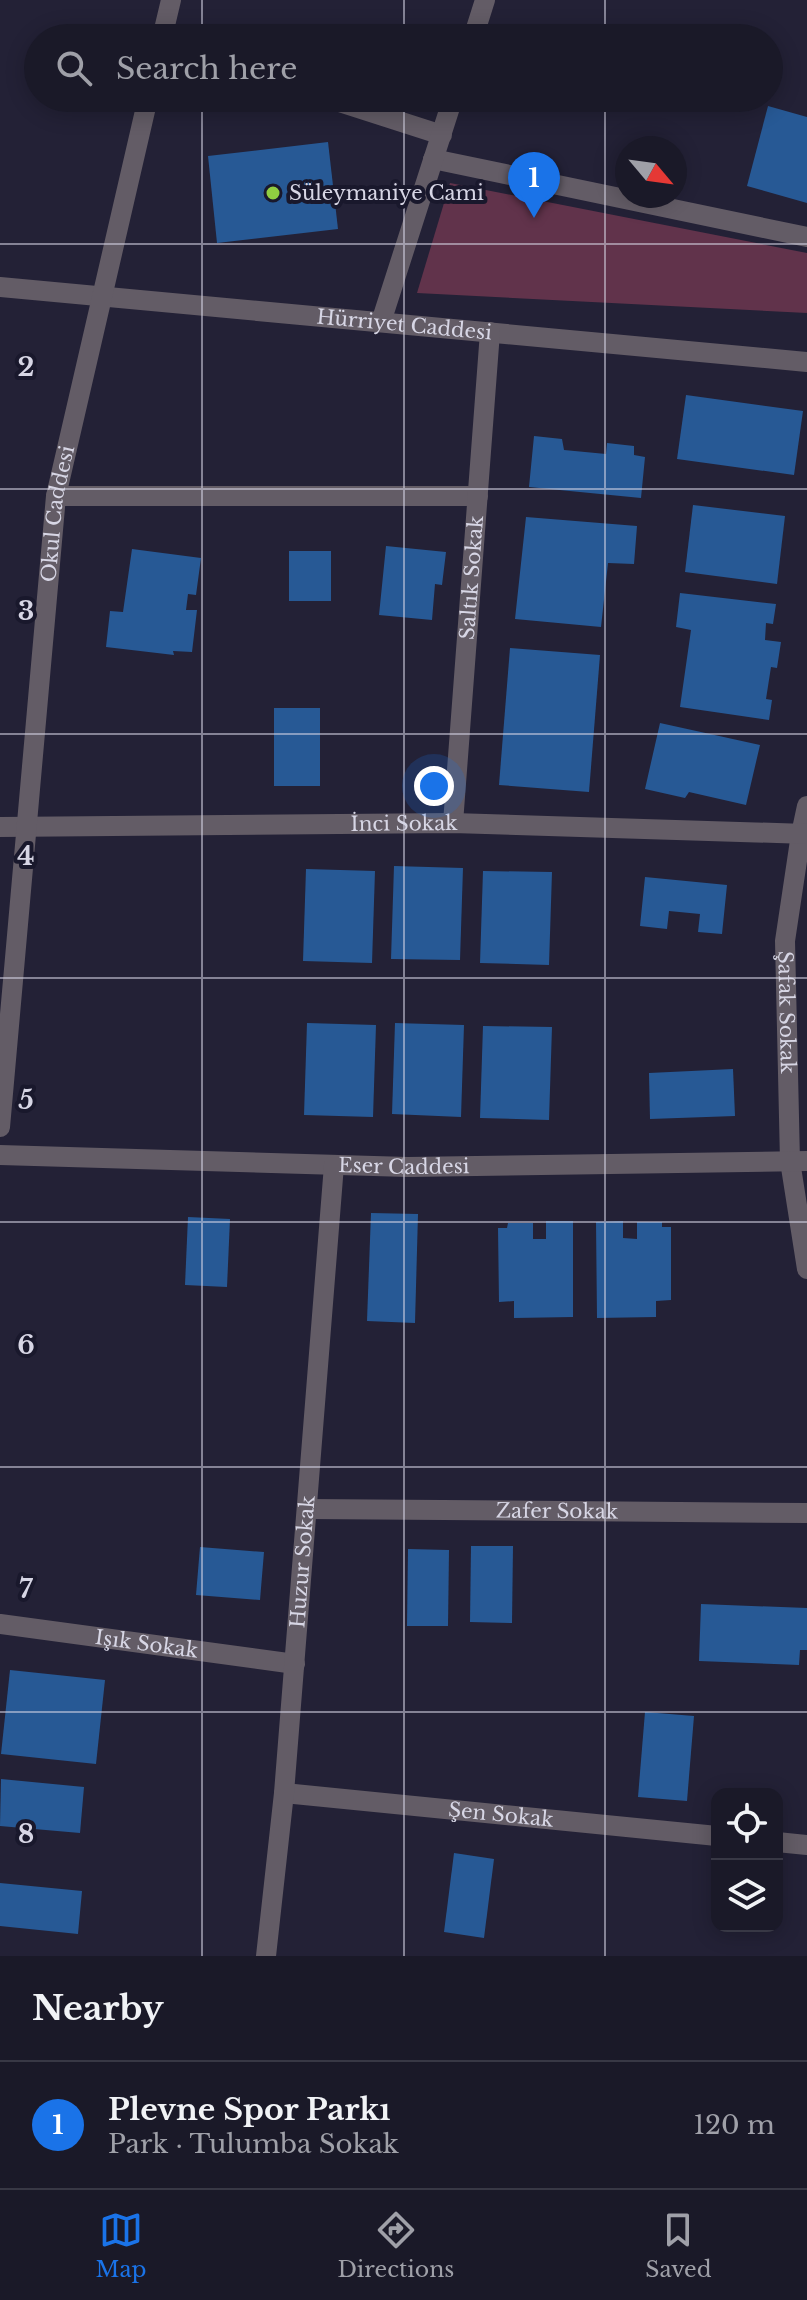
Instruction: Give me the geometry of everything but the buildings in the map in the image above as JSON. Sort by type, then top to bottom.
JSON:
[{"type":"street","points":[[165,24],[171,0]]},
{"type":"street","points":[[477,24],[485,0]]},
{"type":"street","name":"Okul Caddesi","points":[[0,1127],[56,496],[145,112]]},
{"type":"street","points":[[371,112],[442,135]]},
{"type":"street","points":[[381,322],[449,112]]},
{"type":"street","points":[[433,159],[807,237]]},
{"type":"street","name":"Hürriyet Caddesi","points":[[0,287],[807,362]]},
{"type":"street","name":"Saltık Sokak","points":[[453,823],[490,332]]},
{"type":"street","points":[[56,496],[478,496]]},
{"type":"street","name":"Şafak Sokak","points":[[807,806],[785,941],[807,1269]]},
{"type":"street","name":"İnci Sokak","points":[[0,827],[453,823],[804,834]]},
{"type":"street","name":"Eser Caddesi","points":[[0,1155],[408,1167],[799,1161]]},
{"type":"street","name":"Huzur Sokak","points":[[266,1956],[284,1793],[334,1165]]},
{"type":"street","name":"Zafer Sokak","points":[[307,1509],[807,1513]]},
{"type":"street","name":"Işık Sokak","points":[[0,1624],[295,1664]]},
{"type":"street","name":"Şen Sokak","points":[[284,1793],[711,1835]]},
{"type":"street","points":[[783,1843],[807,1845]]},
{"type":"shaded area","points":[[450,183],[807,253],[807,313],[417,293]]},
{"type":"place","name":"Süleymaniye Cami","points":[[273,193]]},
{"type":"place","name":"Plevne Spor Parkı","points":[[534,218]]}]
